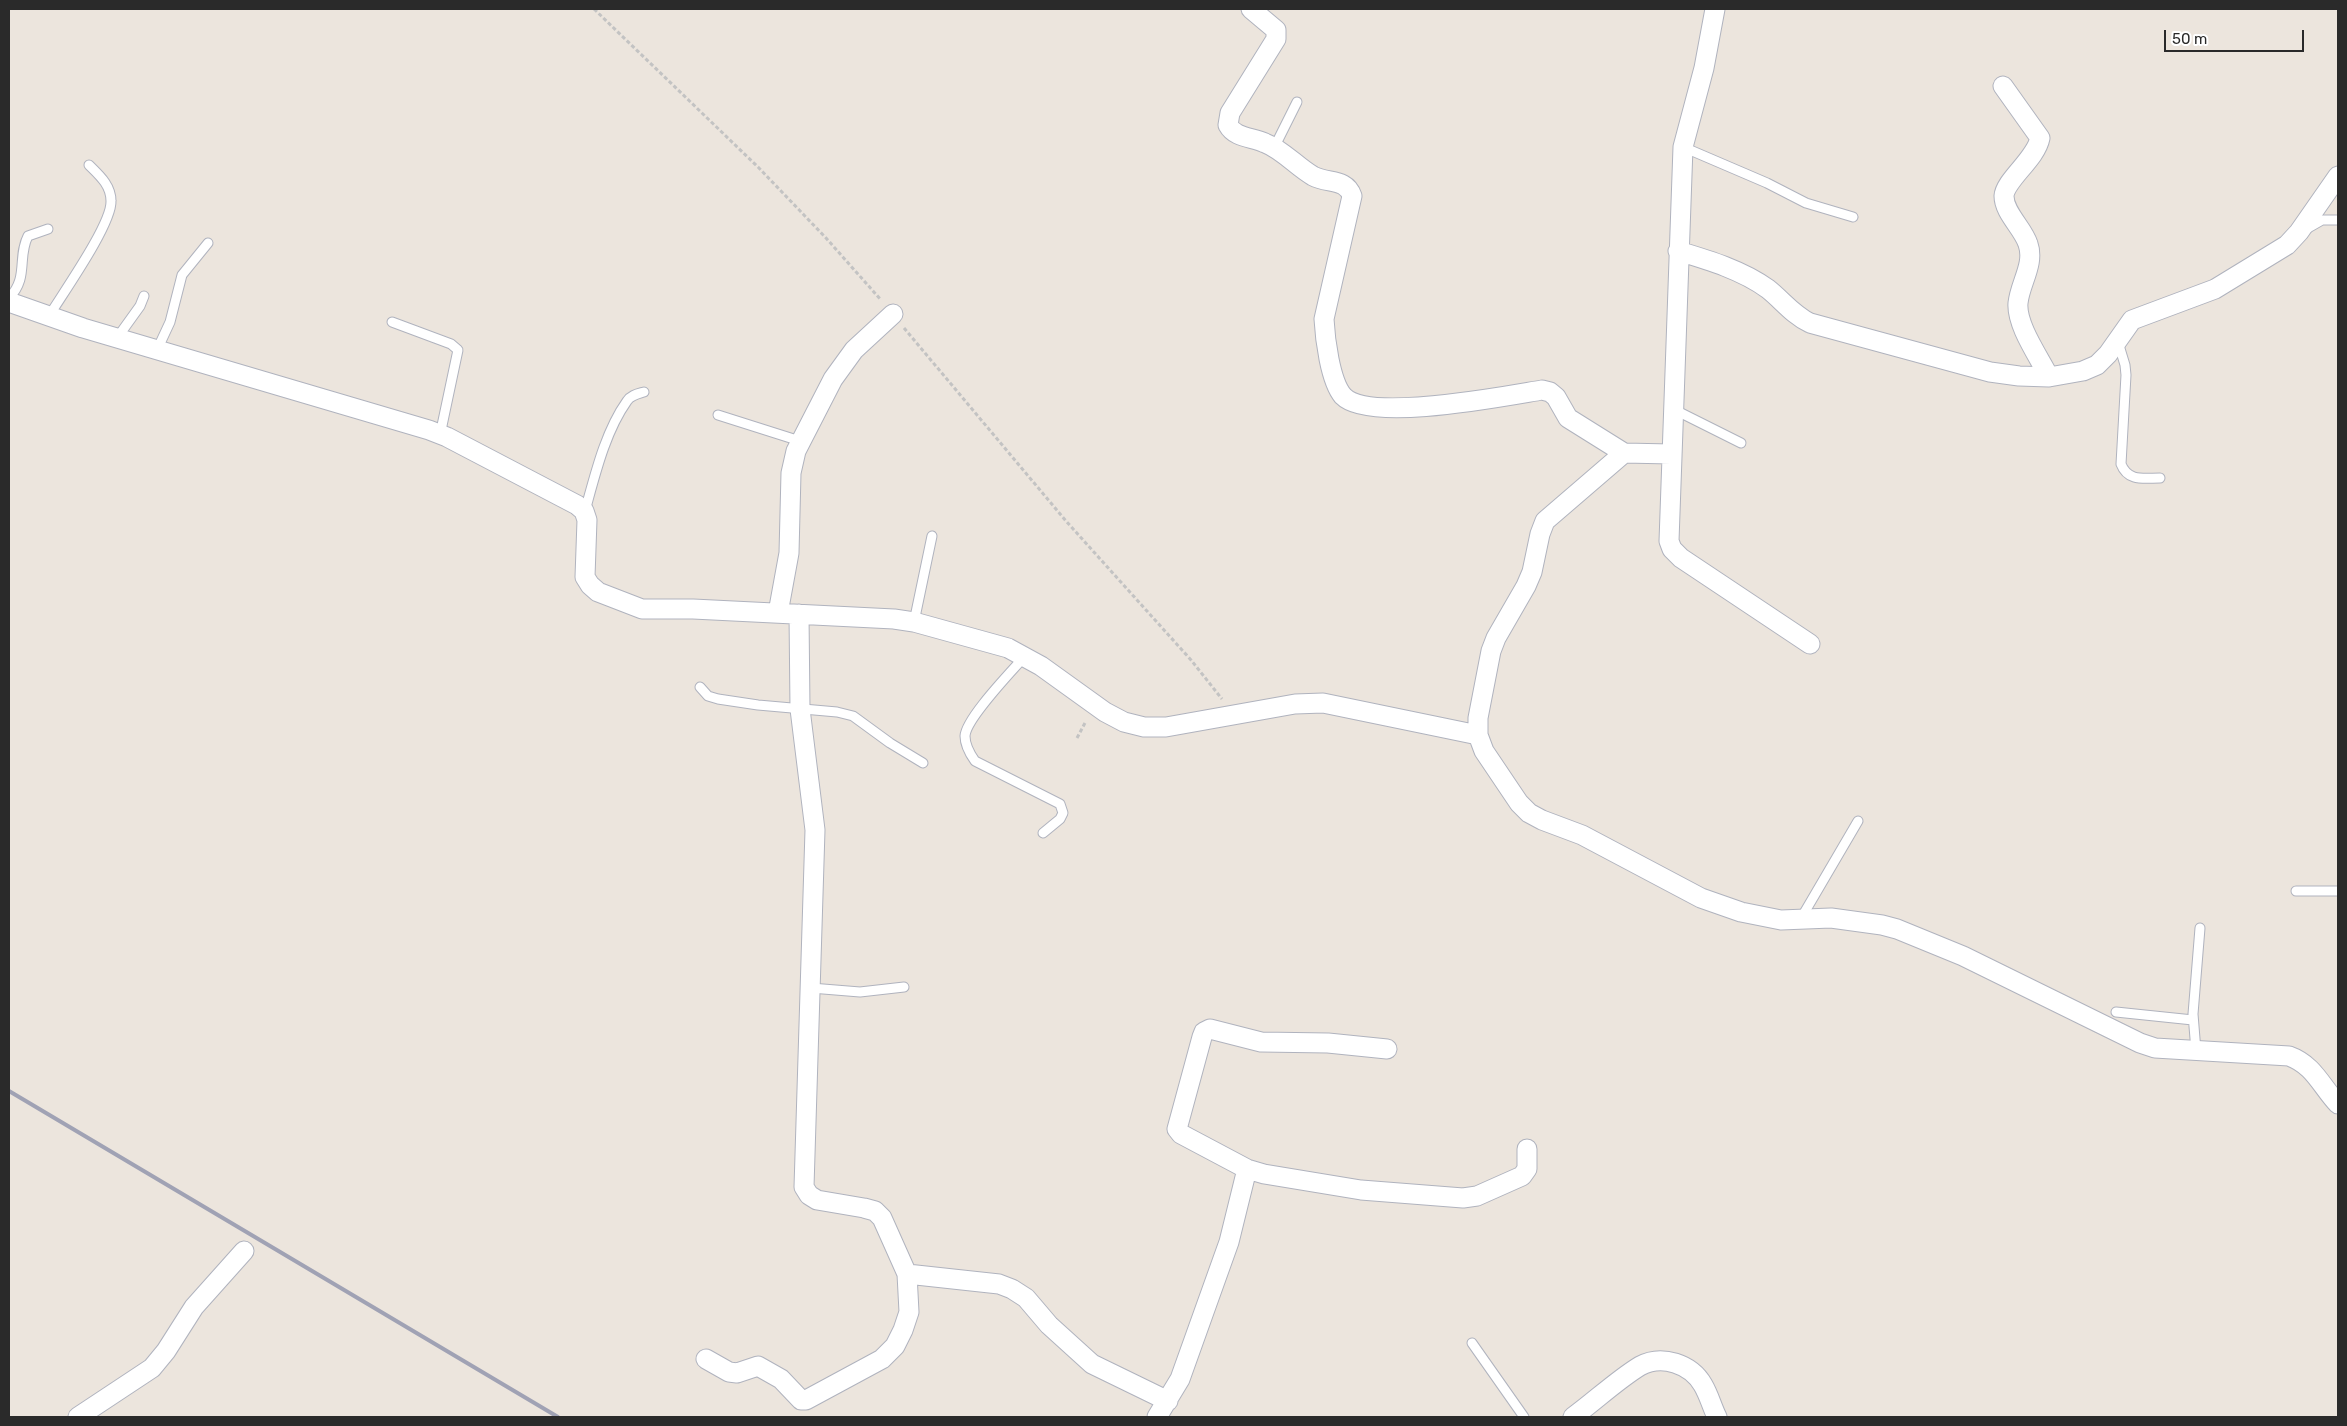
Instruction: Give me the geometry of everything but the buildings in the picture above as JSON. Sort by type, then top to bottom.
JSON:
[{"type":"street","points":[[1251,9],[1276,30],[1276,39],[1230,113],[1228,125],[1231,131],[1238,135],[1266,143],[1313,176],[1342,183],[1349,188],[1352,196],[1351,208],[1328,296],[1324,319],[1325,338],[1335,377],[1343,395],[1352,402],[1364,406],[1436,407],[1542,390],[1550,392],[1556,398],[1568,418],[1624,453],[1671,454]]},
{"type":"street","points":[[1713,23],[1683,147],[1669,541],[1672,549],[1681,558],[1810,644]]},
{"type":"street","points":[[2004,86],[2040,138],[2039,145],[2031,157],[2006,188],[2004,197],[2007,206],[2028,243],[2030,254],[2018,302],[2018,315],[2049,377]]},
{"type":"street","points":[[1678,250],[1715,262],[1756,281],[1768,289],[1800,318],[1810,323],[1990,372],[2018,376],[2049,377],[2083,371],[2097,365],[2108,354],[2132,320],[2215,289],[2287,245],[2299,232],[2338,176]]},
{"type":"street","points":[[9,300],[49,316],[117,338],[440,435],[577,505],[584,511],[587,520],[585,577],[598,592],[642,609],[693,609],[799,614],[894,619],[914,622],[1008,648],[1025,656],[1105,712],[1124,722],[1144,727],[1166,727],[1295,704],[1323,703],[1478,734]]},
{"type":"street","points":[[778,613],[789,553],[791,473],[800,441],[838,372],[854,350],[893,314]]},
{"type":"street","points":[[1624,453],[1545,521],[1526,586],[1496,638],[1491,651],[1478,718],[1478,734],[1484,751],[1519,803],[1535,816],[1582,835],[1701,898],[1720,906],[1780,920],[1831,918],[1897,929],[1963,956],[2140,1043],[2155,1048],[2289,1056],[2302,1061],[2312,1069],[2338,1104]]},
{"type":"street","points":[[706,1359],[729,1372],[737,1373],[758,1366],[781,1379],[801,1400],[806,1400],[882,1359],[894,1346],[903,1330],[909,1312],[907,1274],[882,1218],[875,1211],[817,1200],[809,1195],[804,1187],[816,830],[800,709],[799,614]]},
{"type":"street","points":[[1387,1049],[1328,1043],[1277,1044],[1210,1029],[1204,1032],[1177,1129],[1182,1134],[1247,1169],[1264,1174],[1361,1190],[1463,1198],[1477,1196],[1522,1176],[1527,1169],[1527,1149]]},
{"type":"street","points":[[1157,1417],[1180,1379],[1229,1242],[1247,1169]]},
{"type":"street","points":[[78,1417],[152,1368],[166,1352],[194,1307],[244,1251]]},
{"type":"street","points":[[907,1274],[999,1284],[1012,1289],[1026,1298],[1048,1325],[1092,1364],[1168,1401]]},
{"type":"street","points":[[1573,1417],[1641,1366],[1659,1360],[1675,1362],[1690,1371],[1703,1385],[1716,1417]]},
{"type":"lane","points":[[1274,148],[1297,102]]},
{"type":"lane","points":[[1683,147],[1767,183],[1806,203],[1853,217]]},
{"type":"lane","points":[[49,316],[86,256],[110,212],[111,198],[105,181],[89,165]]},
{"type":"lane","points":[[2299,232],[2322,220],[2338,220]]},
{"type":"lane","points":[[9,300],[18,287],[22,274],[25,241],[28,236],[48,229]]},
{"type":"lane","points":[[157,350],[170,322],[182,275],[208,243]]},
{"type":"lane","points":[[117,338],[140,306],[144,296]]},
{"type":"lane","points":[[392,322],[451,344],[458,350],[440,435]]},
{"type":"lane","points":[[2117,339],[2126,375],[2121,464],[2128,475],[2136,479],[2160,478]]},
{"type":"lane","points":[[584,511],[600,461],[615,424],[628,400],[635,394],[644,392]]},
{"type":"lane","points":[[1673,409],[1741,443]]},
{"type":"lane","points":[[718,415],[800,441]]},
{"type":"lane","points":[[914,622],[932,536]]},
{"type":"lane","points":[[1025,656],[971,722],[965,735],[969,754],[975,761],[1060,804],[1063,813],[1060,819],[1043,833]]},
{"type":"lane","points":[[700,687],[708,696],[758,705],[837,712],[853,716],[896,747],[923,763]]},
{"type":"lane","points":[[1800,920],[1858,821]]},
{"type":"lane","points":[[2296,891],[2338,891]]},
{"type":"lane","points":[[2196,1050],[2193,1020],[2200,928]]},
{"type":"lane","points":[[811,988],[860,992],[904,987]]},
{"type":"lane","points":[[2116,1012],[2193,1020]]},
{"type":"lane","points":[[1472,1343],[1524,1417]]},
{"type":"path","points":[[594,9],[765,174],[826,238],[893,314],[1066,521],[1216,689],[1224,704],[1222,717]]},
{"type":"railway","points":[[9,1091],[558,1417]]}]
